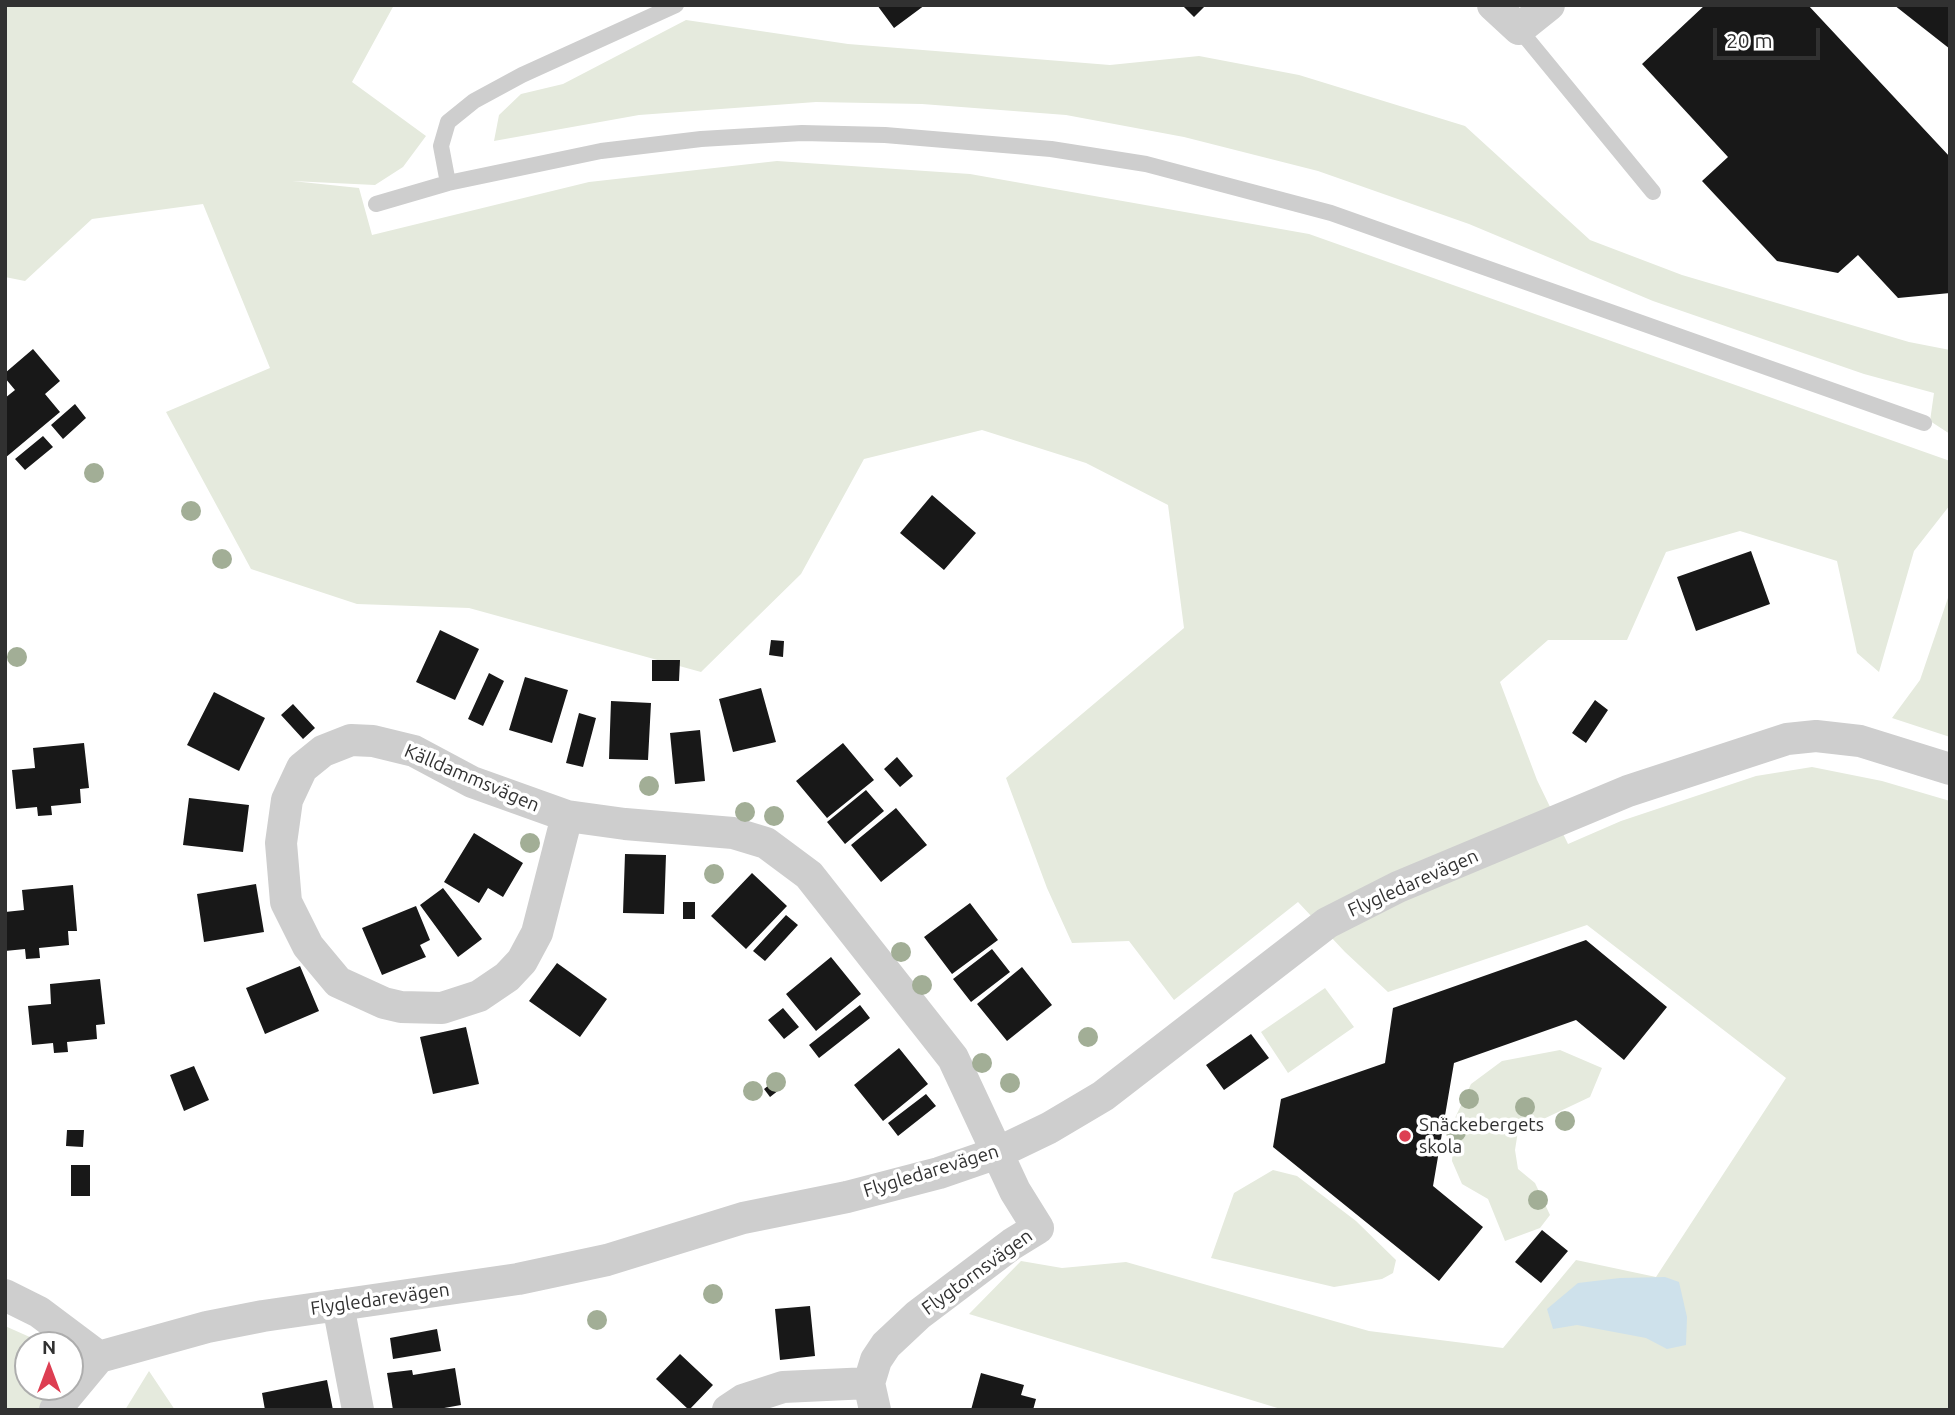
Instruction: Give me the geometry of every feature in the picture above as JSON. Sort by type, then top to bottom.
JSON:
[{"type":"street","points":[[1493,5],[1518,29],[1549,5]]},
{"type":"street","name":"Flygledarevägen","points":[[99,1357],[207,1327],[518,1279],[607,1260],[743,1218],[847,1197],[951,1169],[997,1153],[1049,1128],[1103,1096],[1327,923],[1398,887],[1628,791],[1758,747],[1787,739],[1816,736],[1860,741],[1950,769]]},
{"type":"street","name":"Källdammsvägen","points":[[567,816],[537,933],[522,961],[507,977],[479,996],[442,1008],[401,1007],[384,1003],[338,982],[307,946],[286,902],[281,843],[287,800],[302,768],[323,751],[351,740],[373,741],[414,751],[472,782],[567,816],[733,833],[766,844],[808,875],[953,1058],[997,1153]]},
{"type":"street","name":"Flygtornsvägen","points":[[728,1410],[743,1400],[783,1387],[872,1396],[876,1360],[886,1345],[918,1315],[1012,1244],[1038,1228],[1015,1191],[997,1153]]},
{"type":"street","points":[[5,1295],[39,1312],[99,1357],[55,1410]]},
{"type":"street","points":[[338,1305],[358,1410]]},
{"type":"lane","points":[[448,183],[441,146],[448,122],[474,101],[522,75],[676,5]]},
{"type":"lane","points":[[1518,29],[1653,192]]},
{"type":"lane","points":[[376,204],[448,183],[601,151],[701,139],[802,133],[885,135],[1051,149],[1146,164],[1331,213],[1924,423]]},
{"type":"shaded area","points":[[5,5],[394,5],[352,82],[426,136],[403,167],[375,185],[292,181],[359,188],[372,235],[589,182],[777,161],[970,174],[1309,234],[1950,461],[1950,505],[1914,551],[1879,672],[1857,653],[1837,561],[1740,531],[1666,552],[1627,640],[1548,640],[1500,682],[1537,780],[1568,844],[1621,821],[1756,776],[1812,767],[1882,781],[1950,801],[1950,1410],[1284,1410],[969,1314],[1021,1261],[1062,1268],[1126,1262],[1369,1331],[1503,1348],[1576,1260],[1656,1277],[1786,1078],[1587,925],[1388,992],[1345,952],[1298,902],[1174,1000],[1129,941],[1072,943],[1047,888],[1006,778],[1184,628],[1168,505],[1086,463],[982,430],[864,459],[801,574],[701,672],[469,608],[357,604],[251,569],[166,412],[270,368],[203,204],[92,219],[25,281],[5,277]]},
{"type":"shaded area","points":[[686,20],[848,44],[1110,65],[1199,56],[1299,75],[1465,126],[1590,240],[1682,275],[1909,342],[1950,350],[1950,434],[1930,421],[1934,393],[1864,374],[1653,301],[1469,224],[1318,171],[1184,137],[1066,115],[922,104],[816,102],[639,115],[494,141],[499,115],[521,94],[563,84]]},
{"type":"shaded area","points":[[1950,592],[1950,737],[1892,718],[1920,680]]},
{"type":"shaded area","points":[[1325,988],[1354,1027],[1288,1073],[1261,1032]]},
{"type":"shaded area","points":[[1560,1050],[1602,1068],[1590,1097],[1518,1131],[1515,1150],[1518,1169],[1535,1183],[1550,1215],[1540,1228],[1505,1241],[1488,1199],[1462,1184],[1452,1161],[1455,1118],[1471,1084],[1502,1061]]},
{"type":"shaded area","points":[[1273,1170],[1297,1176],[1356,1221],[1396,1260],[1393,1273],[1382,1279],[1334,1287],[1211,1258],[1234,1193]]},
{"type":"shaded area","points":[[5,1326],[16,1331],[14,1331],[14,1401],[64,1401],[75,1410],[5,1410]]},
{"type":"shaded area","points":[[149,1371],[175,1410],[125,1410]]},
{"type":"water","points":[[1665,1277],[1679,1282],[1687,1317],[1686,1345],[1667,1349],[1646,1338],[1577,1325],[1553,1329],[1547,1309],[1578,1283]]},
{"type":"building","points":[[877,5],[925,5],[894,28]]},
{"type":"building","points":[[1182,5],[1206,5],[1194,17]]},
{"type":"building","points":[[1705,5],[1808,5],[1950,157],[1950,293],[1898,298],[1858,255],[1838,273],[1777,261],[1702,181],[1728,157],[1642,64]]},
{"type":"building","points":[[1894,5],[1950,5],[1950,49]]},
{"type":"building","points":[[33,349],[60,381],[45,394],[60,412],[5,458],[5,398],[15,390],[5,378],[5,373]]},
{"type":"building","points":[[75,404],[86,418],[63,439],[51,425]]},
{"type":"building","points":[[43,436],[53,447],[25,470],[15,459]]},
{"type":"building","points":[[932,495],[976,533],[944,570],[900,533]]},
{"type":"building","points":[[1751,551],[1770,604],[1696,631],[1677,577]]},
{"type":"building","points":[[440,630],[479,649],[455,700],[416,682]]},
{"type":"building","points":[[771,640],[784,641],[783,657],[769,655]]},
{"type":"building","points":[[652,660],[680,660],[679,681],[652,681]]},
{"type":"building","points":[[489,673],[504,681],[483,726],[468,719]]},
{"type":"building","points":[[525,677],[568,690],[552,743],[509,730]]},
{"type":"building","points":[[761,688],[776,742],[733,752],[719,699]]},
{"type":"building","points":[[214,692],[265,718],[239,771],[187,745]]},
{"type":"building","points":[[1595,700],[1608,710],[1586,743],[1572,733]]},
{"type":"building","points":[[611,701],[651,703],[648,760],[609,759]]},
{"type":"building","points":[[293,704],[315,728],[303,739],[281,715]]},
{"type":"building","points":[[579,713],[596,718],[583,767],[566,763]]},
{"type":"building","points":[[700,730],[705,781],[675,784],[670,733]]},
{"type":"building","points":[[84,743],[89,788],[80,789],[81,803],[51,806],[52,815],[38,816],[37,807],[16,809],[12,770],[35,768],[33,748]]},
{"type":"building","points":[[843,743],[874,780],[827,818],[796,781]]},
{"type":"building","points":[[897,757],[913,776],[900,787],[884,769]]},
{"type":"building","points":[[866,790],[884,811],[845,844],[827,822]]},
{"type":"building","points":[[189,798],[249,805],[243,852],[183,845]]},
{"type":"building","points":[[896,808],[927,845],[881,882],[851,845]]},
{"type":"building","points":[[474,833],[523,863],[503,897],[488,888],[479,903],[444,882]]},
{"type":"building","points":[[625,854],[666,855],[664,914],[623,913]]},
{"type":"building","points":[[752,873],[787,906],[746,949],[711,916]]},
{"type":"building","points":[[256,884],[264,932],[204,942],[197,894]]},
{"type":"building","points":[[73,885],[77,931],[68,931],[69,945],[39,948],[40,958],[26,959],[25,949],[5,951],[5,912],[24,910],[22,890]]},
{"type":"building","points":[[443,888],[482,939],[458,957],[420,905]]},
{"type":"building","points":[[683,902],[695,902],[695,919],[683,919]]},
{"type":"building","points":[[970,903],[998,940],[952,974],[924,937]]},
{"type":"building","points":[[416,906],[430,940],[420,945],[426,957],[382,975],[362,928]]},
{"type":"building","points":[[786,915],[798,925],[765,961],[753,951]]},
{"type":"building","points":[[1586,940],[1667,1007],[1624,1060],[1576,1020],[1454,1063],[1433,1186],[1483,1227],[1439,1281],[1273,1147],[1281,1099],[1385,1063],[1393,1008]]},
{"type":"building","points":[[992,949],[1010,972],[971,1002],[953,979]]},
{"type":"building","points":[[831,957],[861,994],[816,1031],[786,994]]},
{"type":"building","points":[[557,963],[607,999],[580,1037],[529,1001]]},
{"type":"building","points":[[300,966],[319,1011],[265,1034],[246,988]]},
{"type":"building","points":[[1022,967],[1052,1005],[1007,1041],[977,1004]]},
{"type":"building","points":[[100,979],[105,1024],[96,1025],[97,1039],[67,1042],[68,1052],[54,1053],[53,1043],[32,1045],[28,1006],[51,1004],[50,984]]},
{"type":"building","points":[[860,1005],[870,1018],[819,1058],[809,1045]]},
{"type":"building","points":[[783,1008],[799,1027],[784,1039],[768,1020]]},
{"type":"building","points":[[466,1027],[479,1084],[433,1094],[420,1037]]},
{"type":"building","points":[[1251,1034],[1269,1058],[1224,1090],[1206,1065]]},
{"type":"building","points":[[899,1048],[928,1084],[883,1121],[854,1085]]},
{"type":"building","points":[[194,1066],[209,1100],[184,1111],[170,1075]]},
{"type":"building","points":[[773,1082],[779,1090],[770,1097],[764,1089]]},
{"type":"building","points":[[926,1094],[936,1106],[898,1136],[888,1123]]},
{"type":"building","points":[[67,1130],[84,1130],[83,1147],[66,1146]]},
{"type":"building","points":[[71,1165],[90,1165],[90,1196],[71,1196]]},
{"type":"building","points":[[1542,1230],[1568,1251],[1541,1283],[1515,1262]]},
{"type":"building","points":[[810,1306],[815,1356],[780,1360],[775,1309]]},
{"type":"building","points":[[437,1329],[441,1351],[393,1359],[390,1338]]},
{"type":"building","points":[[680,1354],[713,1385],[689,1410],[656,1379]]},
{"type":"building","points":[[455,1368],[461,1405],[433,1410],[393,1410],[387,1373],[412,1370],[413,1375]]},
{"type":"building","points":[[981,1373],[1024,1385],[1021,1395],[1036,1399],[1033,1410],[971,1410]]},
{"type":"building","points":[[327,1380],[333,1410],[265,1410],[262,1393]]},
{"type":"place","name":"Snäckebergets skola","points":[[1405,1136]]}]
